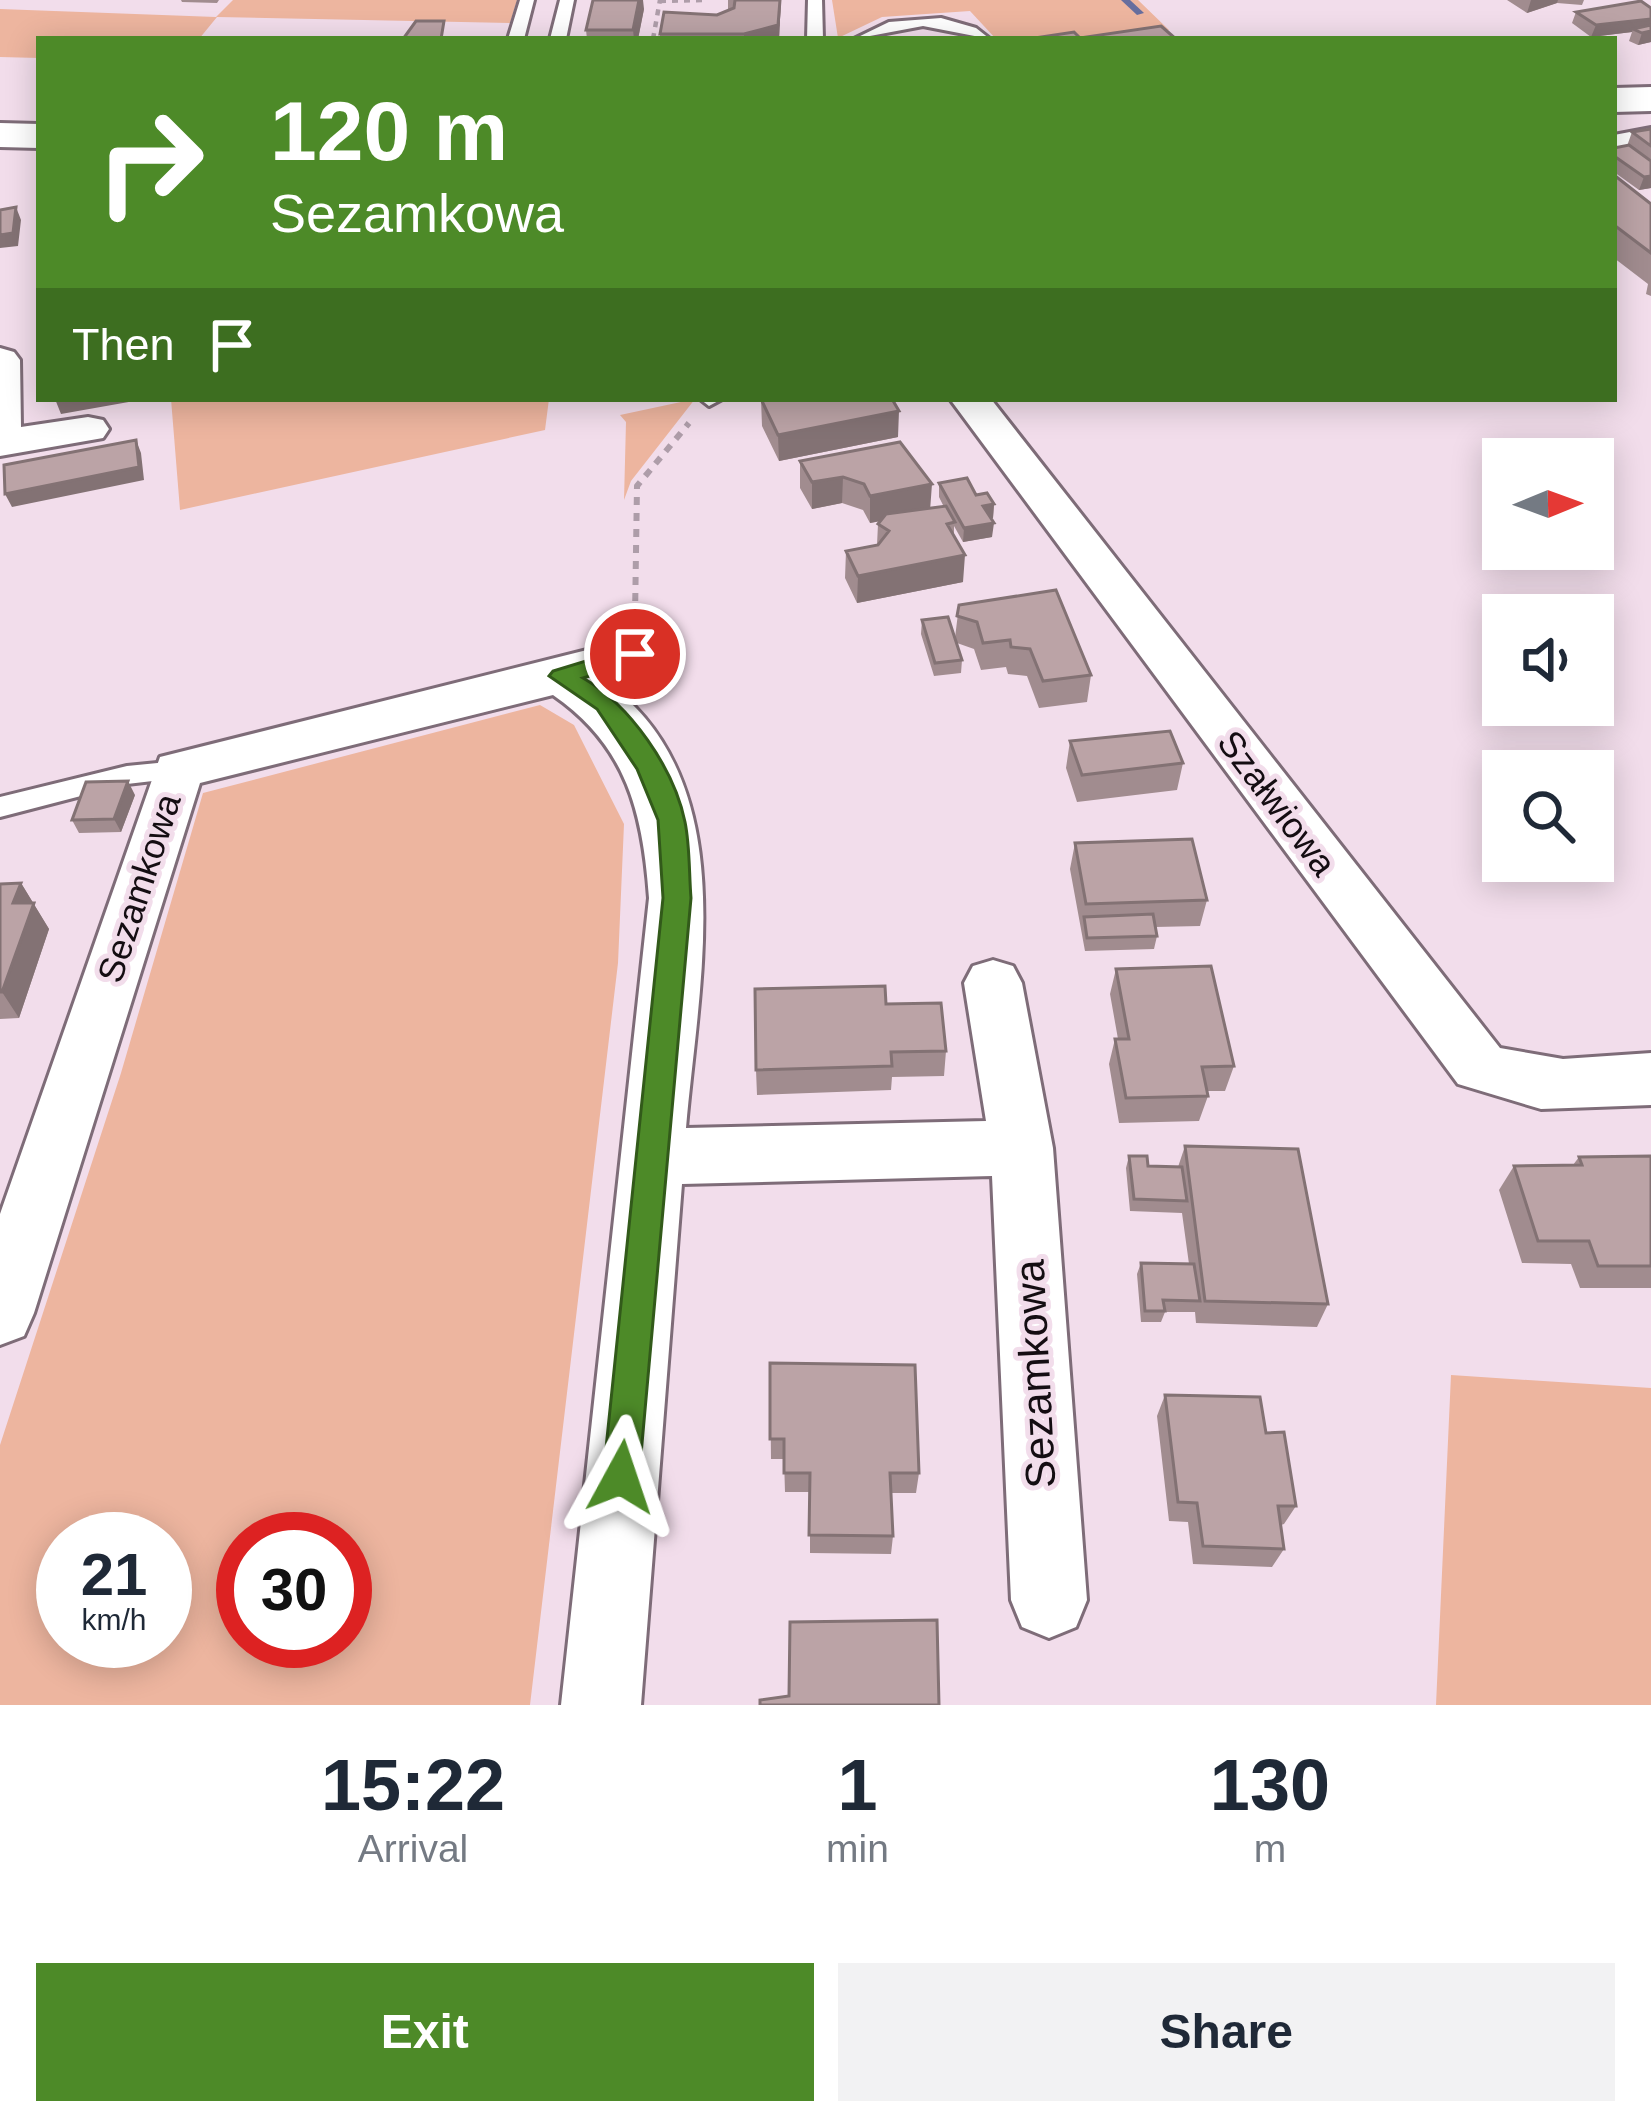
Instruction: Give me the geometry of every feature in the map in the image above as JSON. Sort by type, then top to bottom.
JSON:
[{"type":"street","points":[[1617,100],[1651,100]]},
{"type":"street","points":[[0,135],[36,136]]},
{"type":"street","points":[[1617,144],[1651,138]]},
{"type":"street","points":[[0,360],[0,443],[88,429]]},
{"type":"street","name":"Szałwiowa","points":[[972,402],[1479,1066],[1513,1082],[1533,1084],[1651,1078]]},
{"type":"street","name":"Sezamkowa","points":[[0,1313],[178,770],[635,654]]},
{"type":"street","points":[[561,676],[606,703],[649,767],[672,820],[677,898],[601,1705]]},
{"type":"street","name":"Sezamkowa","points":[[993,982],[1022,1148],[1048,1600]]},
{"type":"street","points":[[649,1157],[1022,1148]]},
{"type":"lane","points":[[516,36],[527,0]]},
{"type":"lane","points":[[559,36],[568,0]]},
{"type":"lane","points":[[815,0],[815,36]]},
{"type":"lane","points":[[869,36],[886,28],[951,23],[976,36]]},
{"type":"lane","points":[[0,807],[127,775],[178,770]]},
{"type":"path","points":[[653,36],[660,0],[708,0]]},
{"type":"path","points":[[635,654],[637,486],[707,402]]},
{"type":"shaded area","points":[[233,0],[517,0],[510,23],[217,17],[201,36],[36,36],[36,58],[0,57],[0,9],[216,17]]},
{"type":"shaded area","points":[[832,0],[1138,0],[1169,30],[1127,36],[993,36],[970,11],[882,17],[838,36]]},
{"type":"shaded area","points":[[171,402],[549,402],[545,430],[180,510]]},
{"type":"shaded area","points":[[693,402],[631,481],[624,500],[626,422],[620,415]]},
{"type":"shaded area","points":[[540,705],[574,725],[624,824],[618,963],[530,1705],[0,1705],[0,1445],[121,1073],[203,793]]},
{"type":"shaded area","points":[[1451,1375],[1651,1388],[1651,1705],[1436,1705]]},
{"type":"building","points":[[593,0],[639,0],[633,30],[586,30]]},
{"type":"building","points":[[735,0],[780,0],[778,25],[744,34],[660,34],[664,12],[717,15],[734,8]]},
{"type":"building","points":[[1641,1],[1651,8],[1651,19],[1596,25],[1576,12]]},
{"type":"building","points":[[416,21],[444,21],[442,36],[405,36]]},
{"type":"building","points":[[1161,26],[1173,36],[1094,36]]},
{"type":"building","points":[[1651,129],[1651,146],[1632,132]]},
{"type":"building","points":[[1629,145],[1651,161],[1651,176],[1644,177],[1617,158],[1617,147]]},
{"type":"building","points":[[1617,177],[1651,204],[1651,253],[1617,227]]},
{"type":"building","points":[[16,207],[13,233],[0,235],[0,210]]},
{"type":"building","points":[[762,402],[894,402],[899,411],[778,435]]},
{"type":"building","points":[[136,440],[139,467],[5,494],[4,465]]},
{"type":"building","points":[[900,442],[932,484],[870,496],[864,484],[843,477],[812,482],[800,461]]},
{"type":"building","points":[[967,478],[976,495],[987,493],[994,504],[983,506],[994,523],[964,528],[939,483]]},
{"type":"building","points":[[946,506],[955,522],[947,524],[965,555],[858,576],[846,551],[878,545],[889,531],[878,524],[886,514]]},
{"type":"building","points":[[1056,590],[1091,675],[1043,681],[1030,649],[1011,647],[1010,640],[983,643],[977,622],[957,616],[959,605]]},
{"type":"building","points":[[948,617],[962,660],[935,663],[922,620]]},
{"type":"building","points":[[1170,731],[1183,763],[1082,775],[1070,741]]},
{"type":"building","points":[[128,781],[114,819],[72,820],[86,782]]},
{"type":"building","points":[[1192,839],[1207,900],[1086,904],[1075,843]]},
{"type":"building","points":[[21,883],[13,903],[34,903],[0,992],[0,884]]},
{"type":"building","points":[[1153,914],[1157,936],[1087,938],[1084,917]]},
{"type":"building","points":[[1211,966],[1234,1066],[1202,1067],[1208,1096],[1126,1098],[1115,1039],[1129,1039],[1116,969]]},
{"type":"building","points":[[885,986],[886,1004],[941,1003],[946,1051],[891,1052],[892,1066],[756,1070],[755,989]]},
{"type":"building","points":[[1185,1146],[1298,1149],[1328,1304],[1205,1301]]},
{"type":"building","points":[[1129,1156],[1147,1156],[1148,1166],[1182,1167],[1187,1201],[1134,1199]]},
{"type":"building","points":[[1651,1156],[1651,1266],[1598,1266],[1589,1241],[1538,1241],[1514,1166],[1582,1165],[1579,1157]]},
{"type":"building","points":[[1141,1263],[1194,1264],[1200,1301],[1163,1300],[1165,1311],[1145,1311]]},
{"type":"building","points":[[770,1363],[915,1365],[919,1473],[890,1473],[893,1536],[809,1535],[810,1473],[784,1473],[784,1439],[770,1439]]},
{"type":"building","points":[[1165,1395],[1260,1397],[1266,1433],[1284,1432],[1296,1506],[1278,1506],[1284,1549],[1203,1546],[1197,1503],[1178,1502]]},
{"type":"building","points":[[937,1620],[939,1705],[760,1705],[760,1700],[789,1696],[790,1622]]},
{"type":"waterway","points":[[1125,0],[1140,13]]},
{"type":"route","points":[[621,1477],[677,898],[672,820],[649,767],[606,703],[561,676],[635,654]]}]
